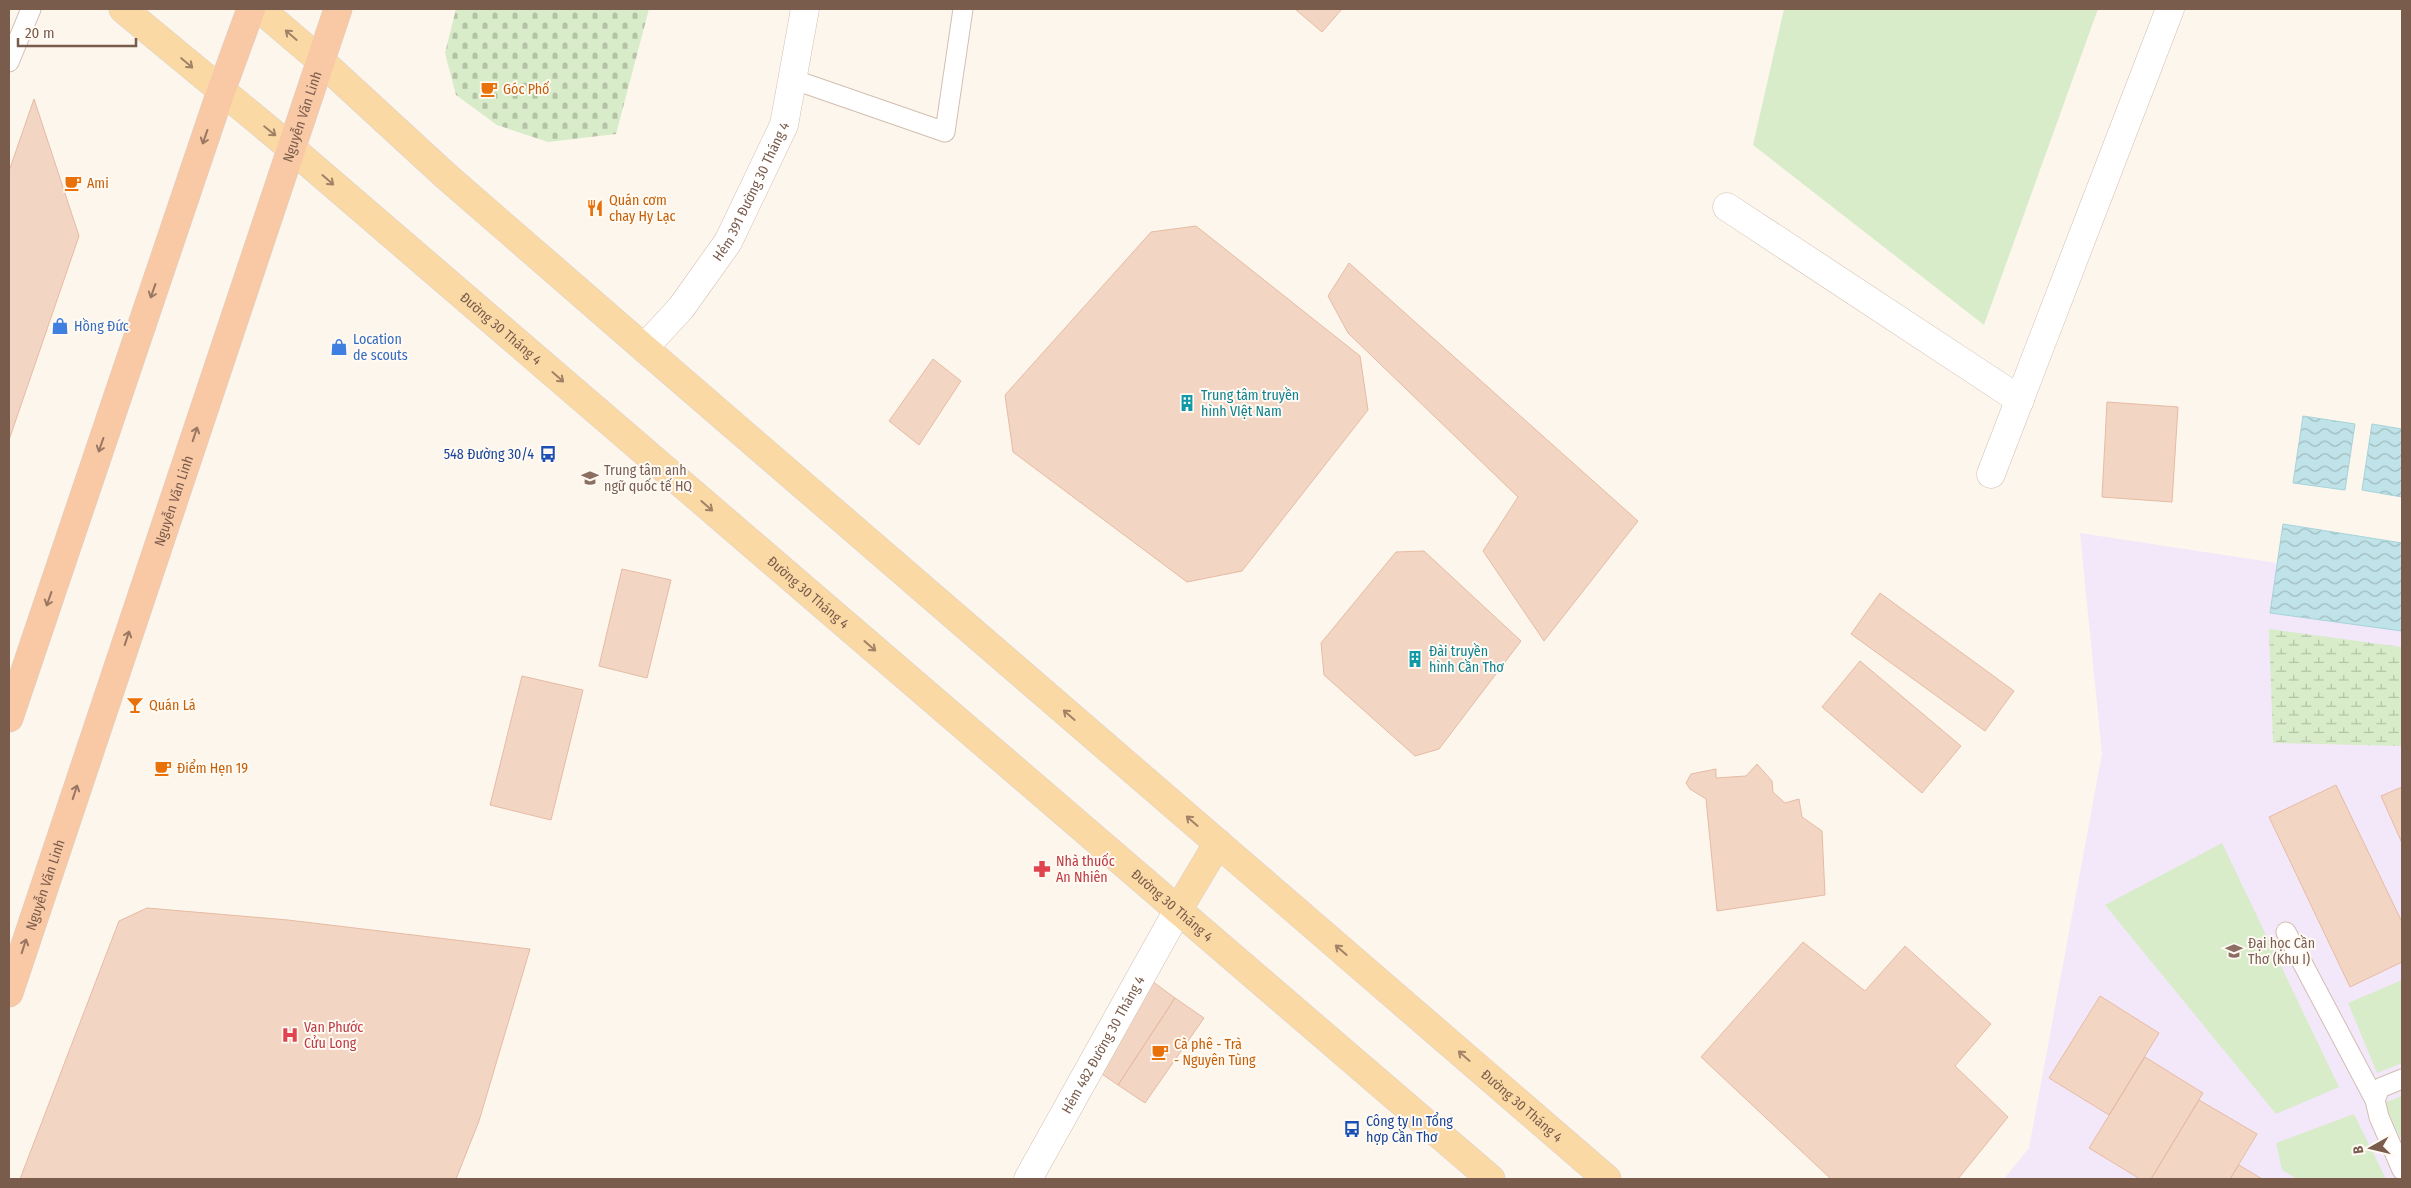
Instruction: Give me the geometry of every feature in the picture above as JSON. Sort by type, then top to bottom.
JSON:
[{"type":"highway","points":[[9,718],[221,91],[251,9]]},
{"type":"highway","name":"Nguyễn Văn Linh","points":[[9,993],[338,9]]},
{"type":"main road","name":"Đường 30 Tháng 4","points":[[123,9],[291,148],[1178,910],[1485,1177]]},
{"type":"main road","name":"Đường 30 Tháng 4","points":[[260,9],[322,61],[446,176],[644,348],[1607,1179]]},
{"type":"main road","points":[[1178,910],[1218,843]]},
{"type":"street","name":"Hẻm 391 Đường 30 Tháng 4","points":[[644,348],[681,308],[728,242],[784,125],[805,9]]},
{"type":"street","points":[[1991,474],[2170,9]]},
{"type":"street","points":[[1727,207],[2020,400]]},
{"type":"street","name":"Hẻm 482 Đường 30 Tháng 4","points":[[1028,1179],[1178,910]]},
{"type":"lane","points":[[9,62],[32,9]]},
{"type":"lane","points":[[792,79],[945,132],[963,9]]},
{"type":"lane","points":[[2286,932],[2375,1100],[2378,1117],[2402,1170]]},
{"type":"lane","points":[[2375,1100],[2380,1088],[2402,1079]]},
{"type":"shaded area","name":"Đại học Cần Thơ (Khu I)","points":[[2080,533],[2402,582],[2402,1179],[2004,1179],[2029,1148],[2102,754]]},
{"type":"green space","points":[[456,9],[649,9],[616,134],[548,142],[497,125],[456,95],[445,53]]},
{"type":"green space","points":[[1784,9],[2098,9],[1984,325],[1753,145]]},
{"type":"green space","points":[[2269,629],[2402,647],[2402,746],[2273,743]]},
{"type":"green space","points":[[2222,843],[2339,1087],[2276,1114],[2105,905]]},
{"type":"green space","points":[[2402,980],[2402,1063],[2377,1073],[2348,1003]]},
{"type":"green space","points":[[2402,1096],[2402,1141],[2384,1103]]},
{"type":"green space","points":[[2354,1114],[2386,1179],[2297,1179],[2282,1170],[2276,1143]]},
{"type":"water","points":[[2303,416],[2355,424],[2345,490],[2293,483]]},
{"type":"water","points":[[2372,424],[2402,429],[2402,497],[2362,490]]},
{"type":"water","points":[[2283,524],[2402,543],[2402,631],[2270,613]]},
{"type":"building","points":[[1295,9],[1342,9],[1322,32]]},
{"type":"building","points":[[34,99],[79,236],[9,440],[9,171]]},
{"type":"building","name":"Trung tâm truyền hình VIệt Nam","points":[[1196,226],[1360,356],[1368,410],[1242,571],[1187,582],[1013,452],[1005,395],[1151,232]]},
{"type":"building","points":[[1349,263],[1638,521],[1544,641],[1483,551],[1518,497],[1348,333],[1328,296]]},
{"type":"building","points":[[933,359],[961,381],[919,445],[889,421]]},
{"type":"building","points":[[2107,402],[2178,407],[2172,502],[2102,497]]},
{"type":"building","name":"Đài truyền hình Cần Thơ","points":[[1424,551],[1521,641],[1439,749],[1415,756],[1324,675],[1321,643],[1396,552]]},
{"type":"building","points":[[622,569],[671,580],[647,678],[599,666]]},
{"type":"building","points":[[1880,593],[2014,691],[1985,731],[1851,634]]},
{"type":"building","points":[[1860,661],[1961,746],[1922,793],[1822,707]]},
{"type":"building","points":[[522,676],[583,690],[551,820],[490,805]]},
{"type":"building","points":[[1757,764],[1772,781],[1773,792],[1785,803],[1799,799],[1802,817],[1822,831],[1825,895],[1717,911],[1706,799],[1690,789],[1686,783],[1691,774],[1716,769],[1716,778],[1746,776]]},
{"type":"building","points":[[2336,785],[2402,922],[2402,962],[2350,987],[2269,817]]},
{"type":"building","points":[[2402,787],[2402,843],[2381,796]]},
{"type":"building","name":"Vạn Phước Cửu Long","points":[[147,908],[288,920],[530,949],[479,1121],[456,1179],[20,1179],[119,921]]},
{"type":"building","points":[[1803,942],[1865,991],[1905,946],[1991,1024],[1955,1066],[2008,1117],[1958,1179],[1831,1179],[1701,1057]]},
{"type":"building","points":[[1152,981],[1175,998],[1118,1085],[1096,1070]]},
{"type":"building","points":[[2100,996],[2159,1033],[2109,1115],[2049,1078]]},
{"type":"building","name":"Cà phê - Trà - Nguyên Tùng","points":[[1175,998],[1204,1018],[1145,1103],[1118,1085]]},
{"type":"building","points":[[2145,1057],[2203,1093],[2151,1179],[2140,1179],[2089,1148]]},
{"type":"building","points":[[2199,1100],[2257,1134],[2230,1179],[2151,1179]]},
{"type":"building","points":[[2239,1165],[2262,1179],[2230,1179]]},
{"type":"place","name":"Góc Phố","points":[[489,89]]},
{"type":"place","name":"Ami","points":[[73,183]]},
{"type":"place","name":"Quán cơm chay Hy Lạc","points":[[595,208]]},
{"type":"place","name":"Hồng Đức","points":[[60,326]]},
{"type":"place","name":"Location de scouts","points":[[339,347]]},
{"type":"place","name":"Trung tâm truyền hình VIệt Nam","points":[[1187,403]]},
{"type":"place","name":"548 Đường 30/4","points":[[548,454]]},
{"type":"place","name":"Trung tâm anh ngữ quốc tế HQ","points":[[590,478]]},
{"type":"place","name":"Đài truyền hình Cần Thơ","points":[[1415,659]]},
{"type":"place","name":"Quán Lá","points":[[135,705]]},
{"type":"place","name":"Điểm Hẹn 19","points":[[163,768]]},
{"type":"place","name":"Nhà thuốc An Nhiên","points":[[1042,869]]},
{"type":"place","name":"Đại học Cần Thơ (Khu I)","points":[[2234,951]]},
{"type":"place","name":"Vạn Phước Cửu Long","points":[[290,1035]]},
{"type":"place","name":"Cà phê - Trà - Nguyên Tùng","points":[[1160,1052]]},
{"type":"place","name":"Công ty In Tổng hợp Cần Thơ","points":[[1352,1129]]}]
